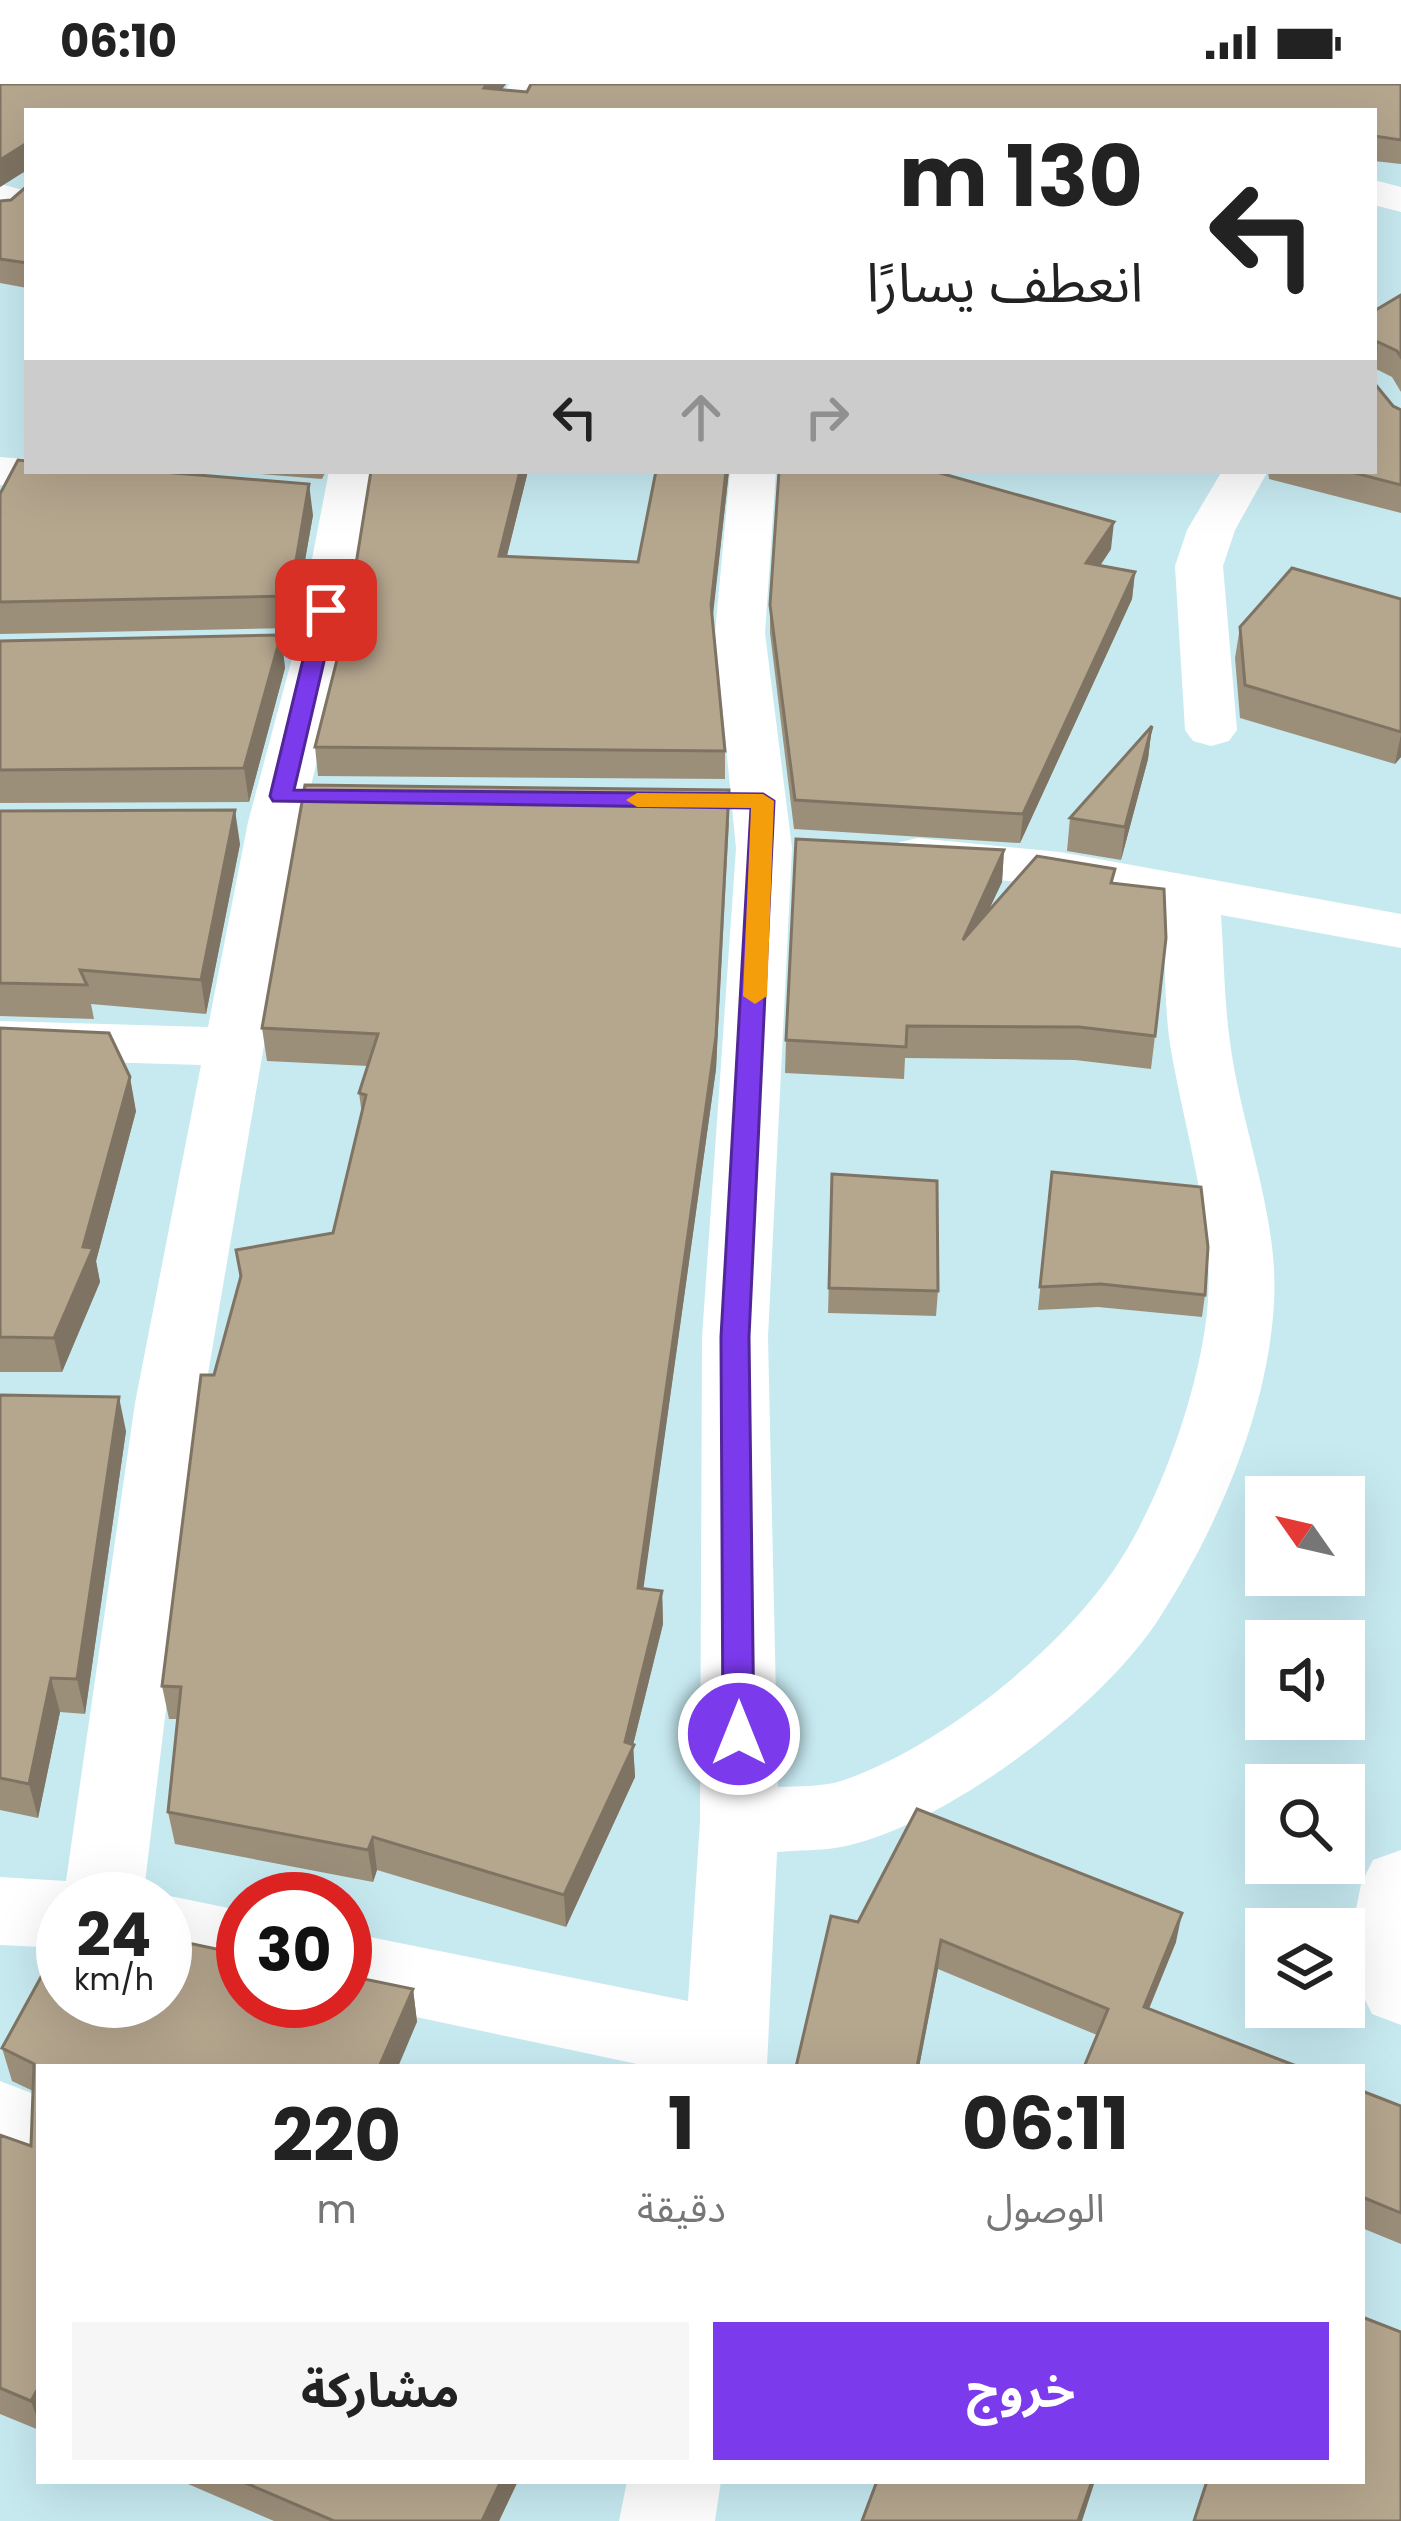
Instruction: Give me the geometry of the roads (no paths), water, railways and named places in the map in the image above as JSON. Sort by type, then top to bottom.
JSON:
[{"type":"street","points":[[61,474],[138,481]]},
{"type":"street","points":[[372,1973],[726,2057],[739,1822],[735,1337],[763,825],[740,633],[753,474]]},
{"type":"street","points":[[1211,730],[1199,566],[1211,530],[1243,474]]},
{"type":"street","points":[[106,1872],[137,1403],[237,1047],[278,809],[297,647],[331,488]]},
{"type":"street","points":[[874,853],[985,858],[1401,931]]},
{"type":"street","points":[[739,1822],[842,1815],[940,1774],[1071,1670],[1133,1600],[1188,1497],[1223,1398],[1241,1301],[1232,1206],[1200,1043],[1191,896]]},
{"type":"street","points":[[0,1040],[237,1047]]},
{"type":"street","points":[[1401,1884],[1387,1961],[1401,1989]]},
{"type":"street","points":[[0,1911],[36,1913]]},
{"type":"street","points":[[0,2120],[36,2134]]},
{"type":"street","points":[[667,2521],[673,2484]]}]
